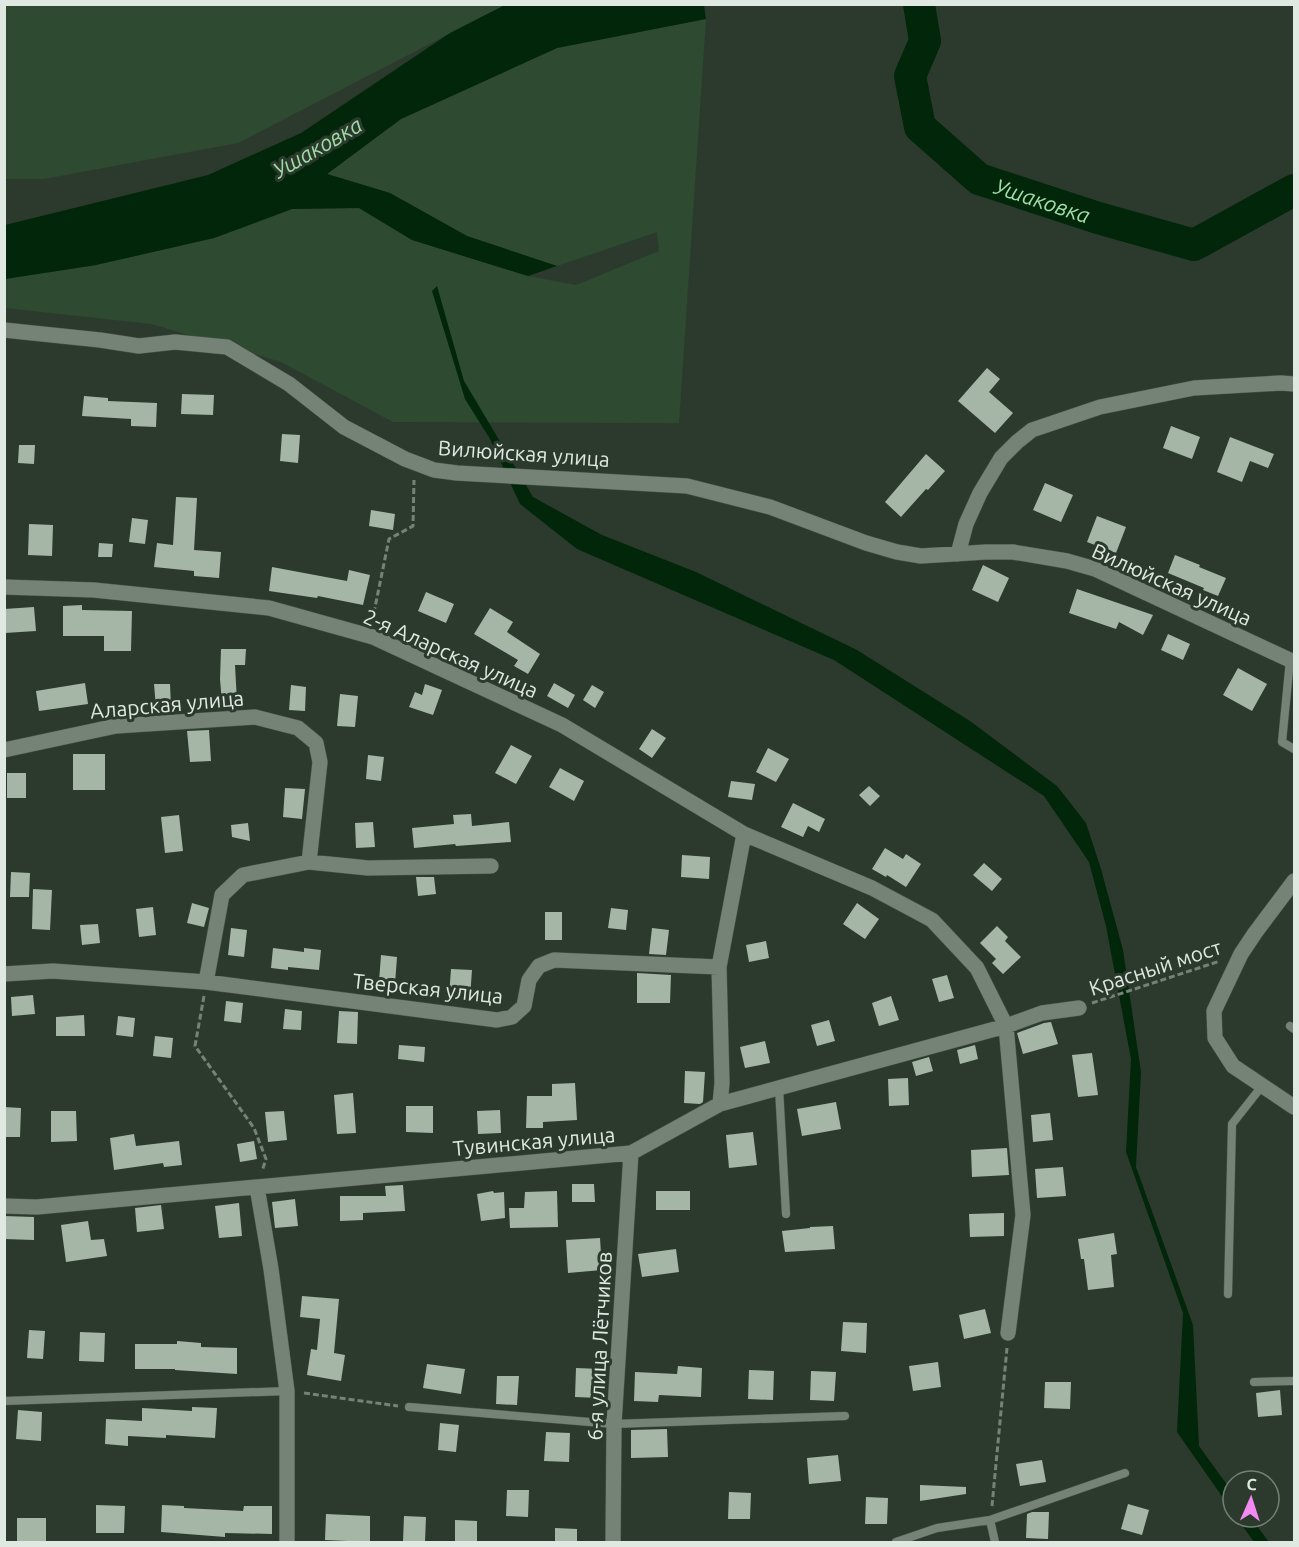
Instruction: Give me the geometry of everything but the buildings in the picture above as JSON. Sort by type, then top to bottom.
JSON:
[{"type":"street","name":"Вилюйская улица","points":[[4,330],[139,346],[175,342],[227,347],[289,384],[344,427],[405,459],[434,470],[687,486],[770,507],[866,543],[897,552],[921,556],[1012,552],[1066,561],[1095,569],[1292,661]]},
{"type":"street","points":[[958,554],[966,524],[980,493],[1001,458],[1032,430],[1100,407],[1194,388],[1294,384]]},
{"type":"street","name":"2-я Аларская улица","points":[[4,587],[94,590],[269,608],[369,636],[562,725],[744,834],[872,888],[932,920],[977,968],[1006,1026]]},
{"type":"street","name":"Аларская улица","points":[[4,750],[116,726],[255,717],[298,728],[316,742],[320,762],[309,862]]},
{"type":"street","points":[[720,1104],[722,1083],[719,967],[744,834]]},
{"type":"street","points":[[206,982],[222,896],[243,875],[309,862],[368,868],[492,866]]},
{"type":"street","points":[[1294,881],[1241,954],[1214,1011],[1215,1038],[1233,1066],[1294,1107]]},
{"type":"street","name":"Тверская улица","points":[[4,974],[53,971],[206,982],[497,1020],[512,1017],[524,1006],[529,980],[539,966],[554,960],[719,967]]},
{"type":"street","name":"Тувинская улица","points":[[4,1206],[37,1207],[631,1153],[720,1104],[1006,1026],[1042,1013],[1079,1008]]},
{"type":"street","points":[[1006,1026],[1023,1215],[1008,1333]]},
{"type":"street","name":"6-я улица Лётчиков","points":[[613,1542],[614,1424],[631,1153]]},
{"type":"street","points":[[257,1187],[271,1269],[287,1391],[287,1542]]},
{"type":"lane","points":[[1292,661],[1282,742],[1294,749]]},
{"type":"lane","points":[[1228,1294],[1232,1124],[1262,1086]]},
{"type":"lane","points":[[779,1088],[786,1214]]},
{"type":"lane","points":[[1254,1382],[1294,1381]]},
{"type":"lane","points":[[4,1401],[287,1391]]},
{"type":"lane","points":[[409,1407],[614,1424],[845,1416]]},
{"type":"lane","points":[[896,1542],[937,1528],[990,1520],[1125,1473]]},
{"type":"lane","points":[[990,1520],[995,1542]]},
{"type":"path","points":[[369,636],[389,539],[412,525],[414,462]]},
{"type":"path","name":"Красный мост","points":[[1079,1008],[1241,954]]},
{"type":"path","points":[[206,982],[195,1046],[254,1128],[266,1159],[257,1187]]},
{"type":"path","points":[[990,1520],[1008,1333]]},
{"type":"path","points":[[287,1391],[409,1407]]},
{"type":"shaded area","points":[[5,5],[505,5],[238,143],[44,179],[5,179]]},
{"type":"shaded area","points":[[706,19],[679,423],[393,422],[281,362],[151,324],[5,308],[5,279],[96,265],[214,238],[292,209],[359,208],[412,240],[528,276],[576,285],[659,251],[657,232],[557,266],[467,236],[390,193],[327,174],[401,119],[557,48]]},
{"type":"water","points":[[505,5],[704,5],[706,19],[557,48],[401,119],[327,174],[390,193],[467,236],[557,266],[528,276],[412,240],[359,208],[292,209],[214,238],[96,265],[5,279],[5,225],[208,175],[301,133],[450,33]]},
{"type":"water","points":[[437,286],[464,381],[533,497],[602,535],[696,572],[857,650],[970,721],[1057,786],[1086,823],[1123,950],[1141,1072],[1136,1167],[1193,1325],[1199,1446],[1221,1476],[1221,1495],[1177,1432],[1183,1313],[1126,1152],[1131,1059],[1106,926],[1089,862],[1044,796],[834,660],[577,549],[520,504],[490,439],[465,399],[432,291]]},
{"type":"water","points":[[1245,1529],[1259,1529],[1269,1542],[1254,1542]]},
{"type":"waterway","name":"Ушаковка","points":[[919,4],[925,41],[910,76],[920,127],[979,179],[1098,218],[1194,245],[1294,190]]}]
